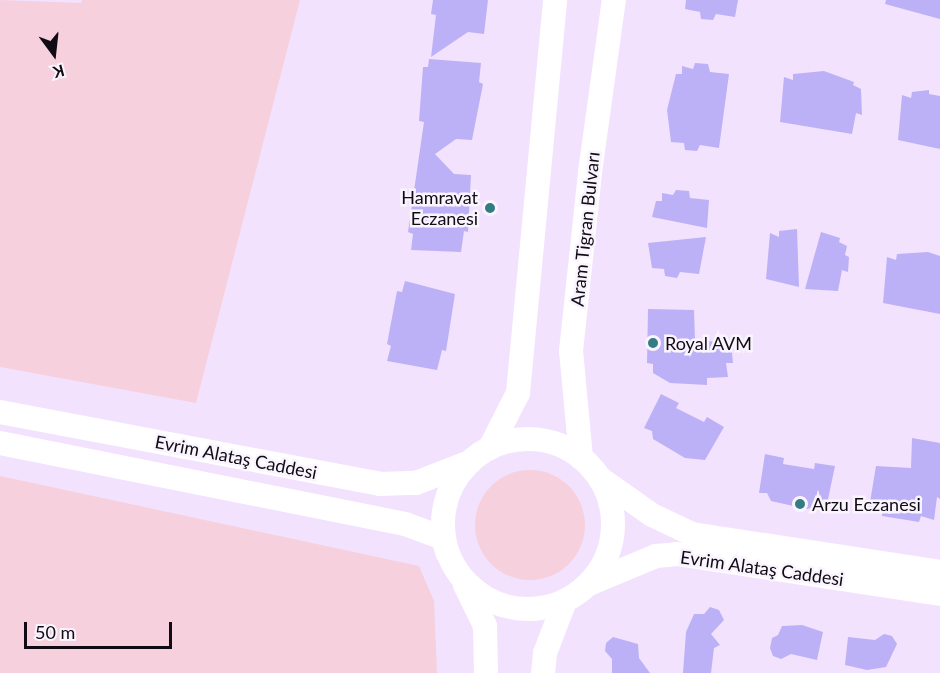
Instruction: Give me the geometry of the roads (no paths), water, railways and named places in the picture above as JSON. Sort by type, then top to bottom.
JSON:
[{"type":"main road","points":[[490,448],[518,393],[555,0]]},
{"type":"main road","name":"Aram Tigran Bulvarı","points":[[581,458],[571,351],[590,172],[614,0]]},
{"type":"main road","name":"Evrim Alataş Caddesi","points":[[0,412],[380,484],[416,483],[470,462]]},
{"type":"main road","points":[[448,556],[442,531],[444,506],[454,482],[470,462],[490,448],[513,441],[537,440],[561,446],[581,458],[600,479],[611,505],[613,534],[605,561],[589,584],[566,601],[538,609],[511,608],[484,598],[463,580]]},
{"type":"main road","points":[[0,443],[405,524],[443,538],[448,556],[463,580],[485,626],[486,673]]},
{"type":"main road","name":"Evrim Alataş Caddesi","points":[[600,479],[652,515],[692,534],[940,572]]},
{"type":"main road","name":"Evrim Alataş Caddesi","points":[[589,584],[656,556],[677,554],[940,594]]},
{"type":"main road","points":[[543,673],[545,653],[566,601]]},
{"type":"place","name":"Hamravat Eczanesi","points":[[490,208]]},
{"type":"place","name":"Royal AVM","points":[[653,343]]},
{"type":"place","name":"Arzu Eczanesi","points":[[800,504]]}]
